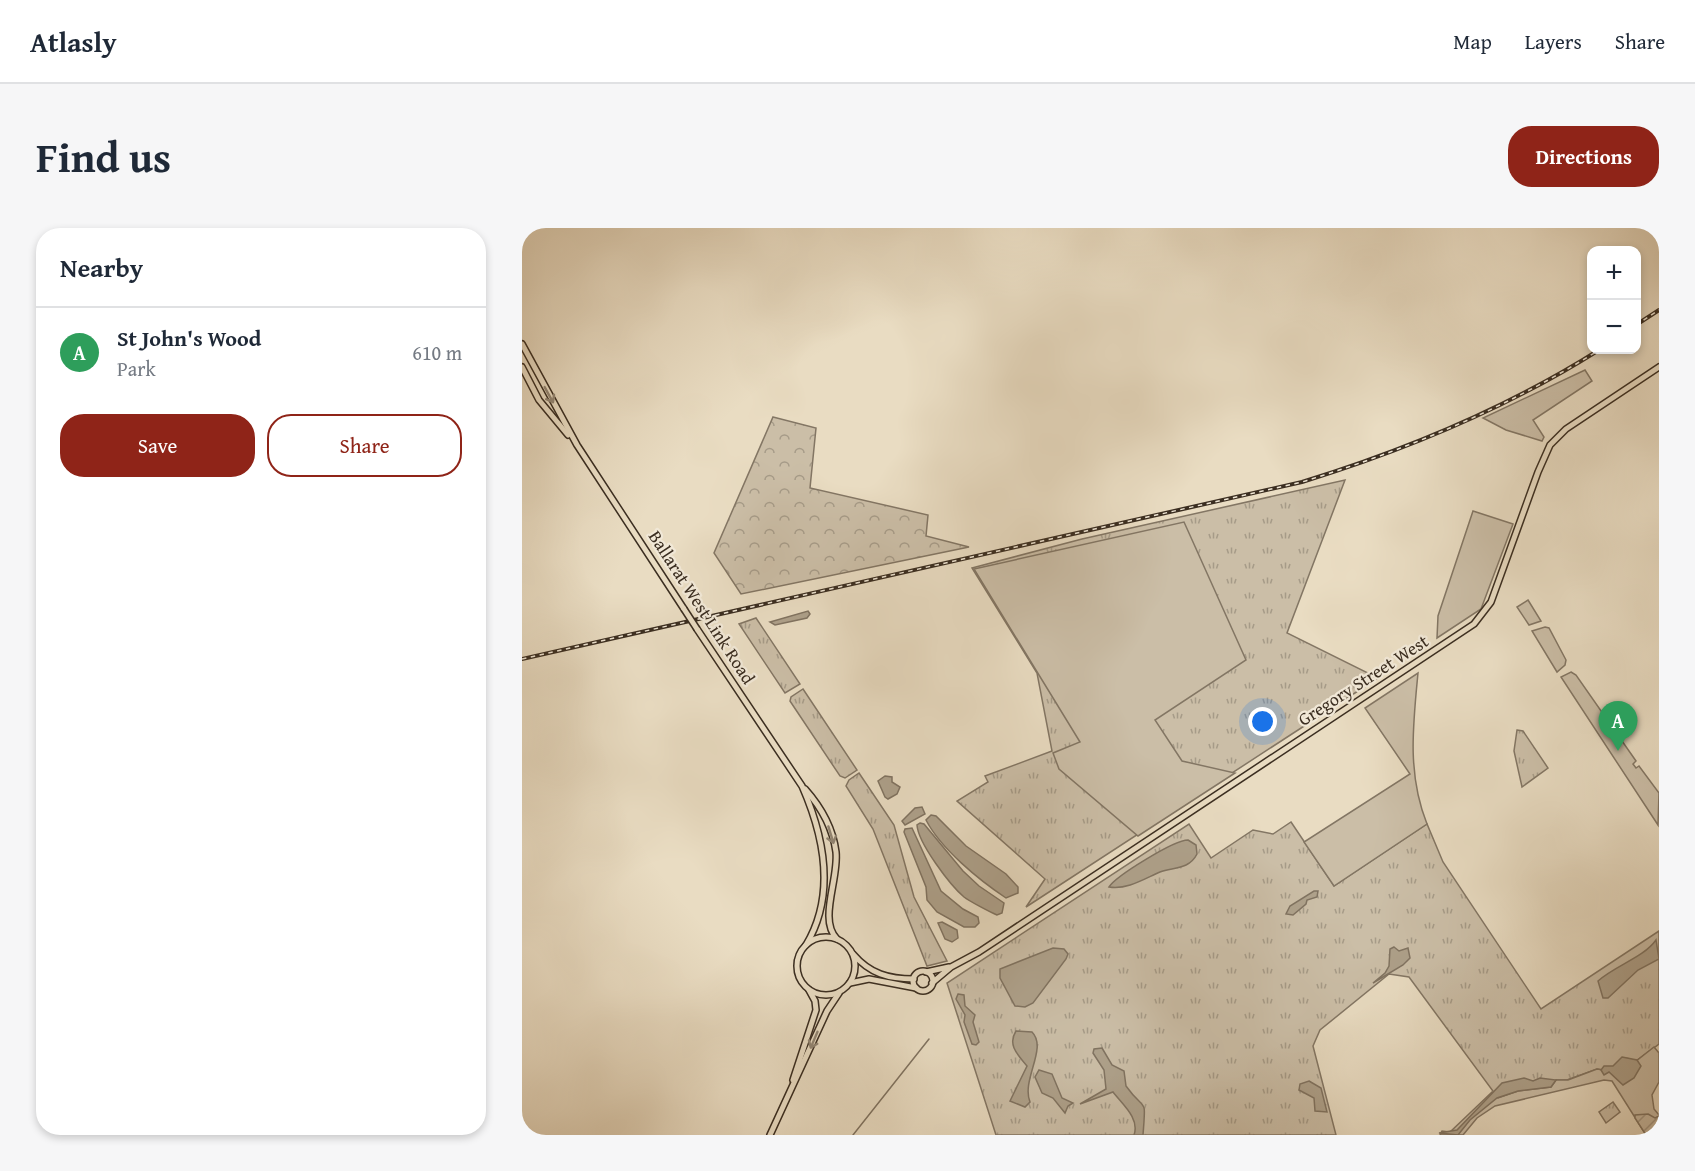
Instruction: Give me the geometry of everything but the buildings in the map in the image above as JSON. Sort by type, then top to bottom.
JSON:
[{"type":"main road","name":"Ballarat West Link Road","points":[[522,344],[577,445],[697,629],[802,786],[821,810],[834,844],[836,880],[828,921],[832,933],[838,940]]},
{"type":"main road","name":"Ballarat West Link Road","points":[[522,367],[539,400],[577,445]]},
{"type":"main road","name":"Gregory Street West","points":[[933,983],[951,967],[979,952],[1474,624],[1491,602],[1550,445],[1566,429],[1659,367]]},
{"type":"main road","name":"Ballarat West Link Road","points":[[802,786],[819,826],[825,861],[822,903],[814,930],[806,945]]},
{"type":"main road","points":[[788,1099],[816,1010],[813,997],[801,979],[797,967],[800,954],[806,945],[819,938],[838,940],[878,974],[896,979],[914,979],[920,972],[951,967]]},
{"type":"main road","points":[[770,1135],[828,1008],[845,987],[854,971],[850,951]]},
{"type":"main road","points":[[807,987],[824,994],[866,979],[924,991],[933,983],[926,972]]},
{"type":"main road","points":[[914,979],[916,988]]},
{"type":"green space","points":[[1585,370],[1592,381],[1533,420],[1544,437],[1542,441],[1506,430],[1483,418]]},
{"type":"green space","points":[[773,417],[816,428],[810,488],[928,515],[926,536],[969,547],[741,594],[714,553]]},
{"type":"green space","points":[[1345,480],[1287,633],[1378,678],[1026,907],[1045,879],[957,801],[988,782],[985,776],[1052,751],[1037,673],[972,568],[1082,539]]},
{"type":"green space","points":[[1473,511],[1513,524],[1481,609],[1437,638],[1438,616]]},
{"type":"green space","points":[[1184,522],[1246,660],[1155,720],[1182,761],[1235,773],[1138,836],[1059,769],[1053,753],[1080,742],[974,569]]},
{"type":"green space","points":[[1528,600],[1541,621],[1529,625],[1517,607]]},
{"type":"green space","points":[[756,618],[800,684],[785,693],[739,624]]},
{"type":"green space","points":[[1549,628],[1566,660],[1565,665],[1557,672],[1532,631]]},
{"type":"green space","points":[[1571,672],[1576,675],[1636,761],[1633,764],[1636,768],[1639,766],[1659,793],[1658,825],[1561,677]]},
{"type":"green space","points":[[1418,673],[1413,730],[1414,768],[1416,787],[1427,824],[1334,886],[1304,842],[1410,774],[1365,708]]},
{"type":"green space","points":[[803,689],[857,770],[845,778],[840,776],[790,701],[791,697]]},
{"type":"green space","points":[[1517,730],[1523,731],[1548,768],[1522,787],[1514,751]]},
{"type":"green space","points":[[859,773],[894,825],[914,897],[947,961],[927,966],[873,829],[846,786],[849,780]]},
{"type":"green space","points":[[1291,822],[1334,886],[1427,824],[1443,862],[1541,1009],[1659,931],[1659,1044],[1636,1061],[1609,1071],[1597,1069],[1567,1080],[1556,1080],[1551,1087],[1498,1098],[1409,977],[1389,974],[1320,1030],[1313,1046],[1336,1135],[996,1135],[947,983],[1189,824],[1211,858],[1253,830],[1273,834]]},
{"type":"green space","points":[[1654,1047],[1659,1053],[1659,1082],[1652,1095],[1654,1109],[1659,1115],[1659,1135],[1646,1135],[1612,1081],[1604,1080],[1495,1106],[1477,1118],[1463,1135],[1440,1135],[1442,1131],[1450,1132],[1492,1092],[1498,1098],[1518,1091],[1551,1087],[1556,1080],[1568,1080],[1597,1069],[1609,1071],[1636,1061]]},
{"type":"green space","points":[[1613,1102],[1620,1112],[1606,1123],[1599,1112]]},
{"type":"green space","points":[[1648,1114],[1655,1118],[1659,1116],[1659,1135],[1646,1135],[1635,1118],[1635,1115]]},
{"type":"shaded area","points":[[808,611],[810,614],[807,618],[775,625],[770,622]]},
{"type":"shaded area","points":[[885,776],[892,777],[892,782],[900,787],[897,794],[888,799],[878,781]]},
{"type":"shaded area","points":[[922,807],[925,814],[905,825],[902,821],[915,808]]},
{"type":"shaded area","points":[[931,815],[936,816],[966,846],[1006,874],[1018,887],[1018,893],[1006,898],[962,863],[933,831],[926,820]]},
{"type":"shaded area","points":[[924,824],[963,871],[979,886],[1004,903],[1002,913],[997,915],[967,899],[958,891],[943,874],[923,842],[917,825]]},
{"type":"shaded area","points":[[912,828],[941,891],[963,909],[978,917],[979,923],[975,927],[964,927],[937,912],[927,900],[926,887],[904,832],[905,829]]},
{"type":"shaded area","points":[[1188,840],[1196,845],[1197,854],[1190,863],[1129,885],[1109,887],[1146,859]]},
{"type":"shaded area","points":[[1314,891],[1318,891],[1317,897],[1307,900],[1306,904],[1293,915],[1286,914],[1290,906]]},
{"type":"shaded area","points":[[942,922],[957,930],[958,938],[952,942],[945,939],[938,923]]},
{"type":"shaded area","points":[[1656,940],[1659,959],[1638,970],[1608,998],[1603,998],[1598,981],[1637,957]]},
{"type":"shaded area","points":[[1394,947],[1399,951],[1408,948],[1410,958],[1403,965],[1373,983],[1385,973],[1389,966],[1390,949]]},
{"type":"shaded area","points":[[1053,948],[1064,949],[1068,954],[1066,959],[1033,1003],[1025,1007],[1015,1006],[1000,978],[1000,969]]},
{"type":"shaded area","points":[[958,994],[964,995],[965,1006],[975,1015],[973,1022],[979,1042],[976,1045],[972,1044],[964,1022],[965,1015],[956,999]]},
{"type":"shaded area","points":[[1016,1031],[1032,1032],[1037,1047],[1029,1084],[1030,1102],[1025,1107],[1010,1101],[1027,1066],[1013,1045]]},
{"type":"shaded area","points":[[1102,1048],[1112,1065],[1124,1071],[1126,1086],[1143,1106],[1143,1135],[1134,1135],[1135,1123],[1113,1092],[1080,1104],[1106,1089],[1104,1070],[1093,1053],[1094,1049]]},
{"type":"shaded area","points":[[1622,1057],[1637,1060],[1641,1066],[1634,1078],[1623,1085],[1609,1072],[1604,1075],[1601,1070],[1604,1066],[1613,1066]]},
{"type":"shaded area","points":[[1039,1070],[1052,1074],[1062,1098],[1073,1103],[1068,1106],[1065,1113],[1053,1098],[1042,1093],[1035,1077]]},
{"type":"shaded area","points":[[1524,1078],[1533,1081],[1540,1078],[1556,1080],[1551,1087],[1518,1091],[1497,1098],[1470,1120],[1458,1135],[1439,1133],[1457,1130],[1502,1083]]},
{"type":"shaded area","points":[[1309,1081],[1321,1088],[1327,1112],[1315,1111],[1314,1098],[1299,1090],[1300,1084]]},
{"type":"waterway","points":[[853,1135],[929,1039]]},
{"type":"railway","points":[[1641,322],[1659,310]]},
{"type":"railway","points":[[522,659],[1302,482],[1341,470],[1455,426],[1528,391],[1592,354]]},
{"type":"place","name":"St John's Wood","points":[[1618,751]]}]
